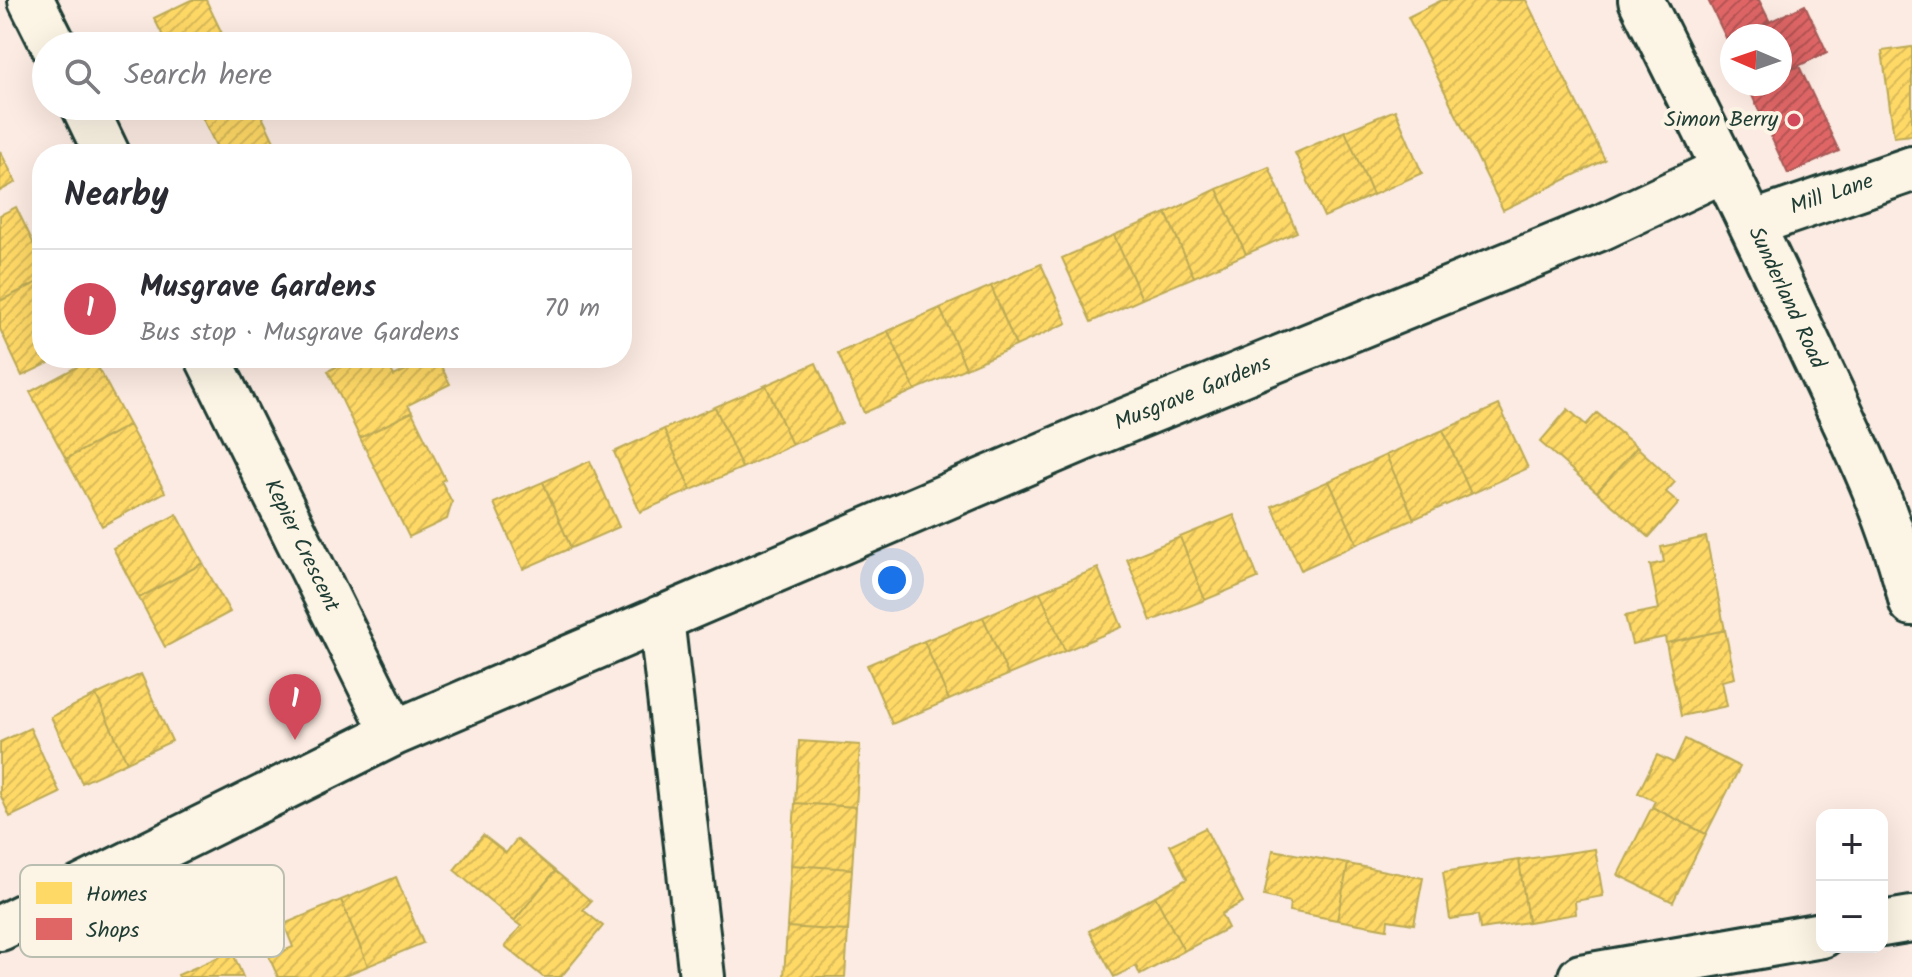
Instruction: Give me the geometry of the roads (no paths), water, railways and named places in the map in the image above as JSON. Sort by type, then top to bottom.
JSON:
[{"type":"street","points":[[31,0],[47,32]]},
{"type":"street","name":"Sunderland Road","points":[[1641,0],[1752,224],[1879,495],[1904,568],[1912,603]]},
{"type":"street","points":[[91,120],[102,144]]},
{"type":"street","name":"Musgrave Gardens","points":[[127,865],[394,733],[1081,439],[1602,227],[1725,169]]},
{"type":"street","name":"Mill Lane","points":[[1752,224],[1912,169]]},
{"type":"street","name":"Kepier Crescent","points":[[213,368],[394,733]]},
{"type":"street","points":[[661,618],[702,977]]},
{"type":"street","name":"Musgrave Gardens","points":[[0,928],[20,918]]},
{"type":"street","points":[[1888,923],[1912,919]]},
{"type":"street","points":[[1581,977],[1816,936]]},
{"type":"place","name":"Simon Berry","points":[[1794,120]]},
{"type":"place","name":"Musgrave Gardens","points":[[295,740]]}]
